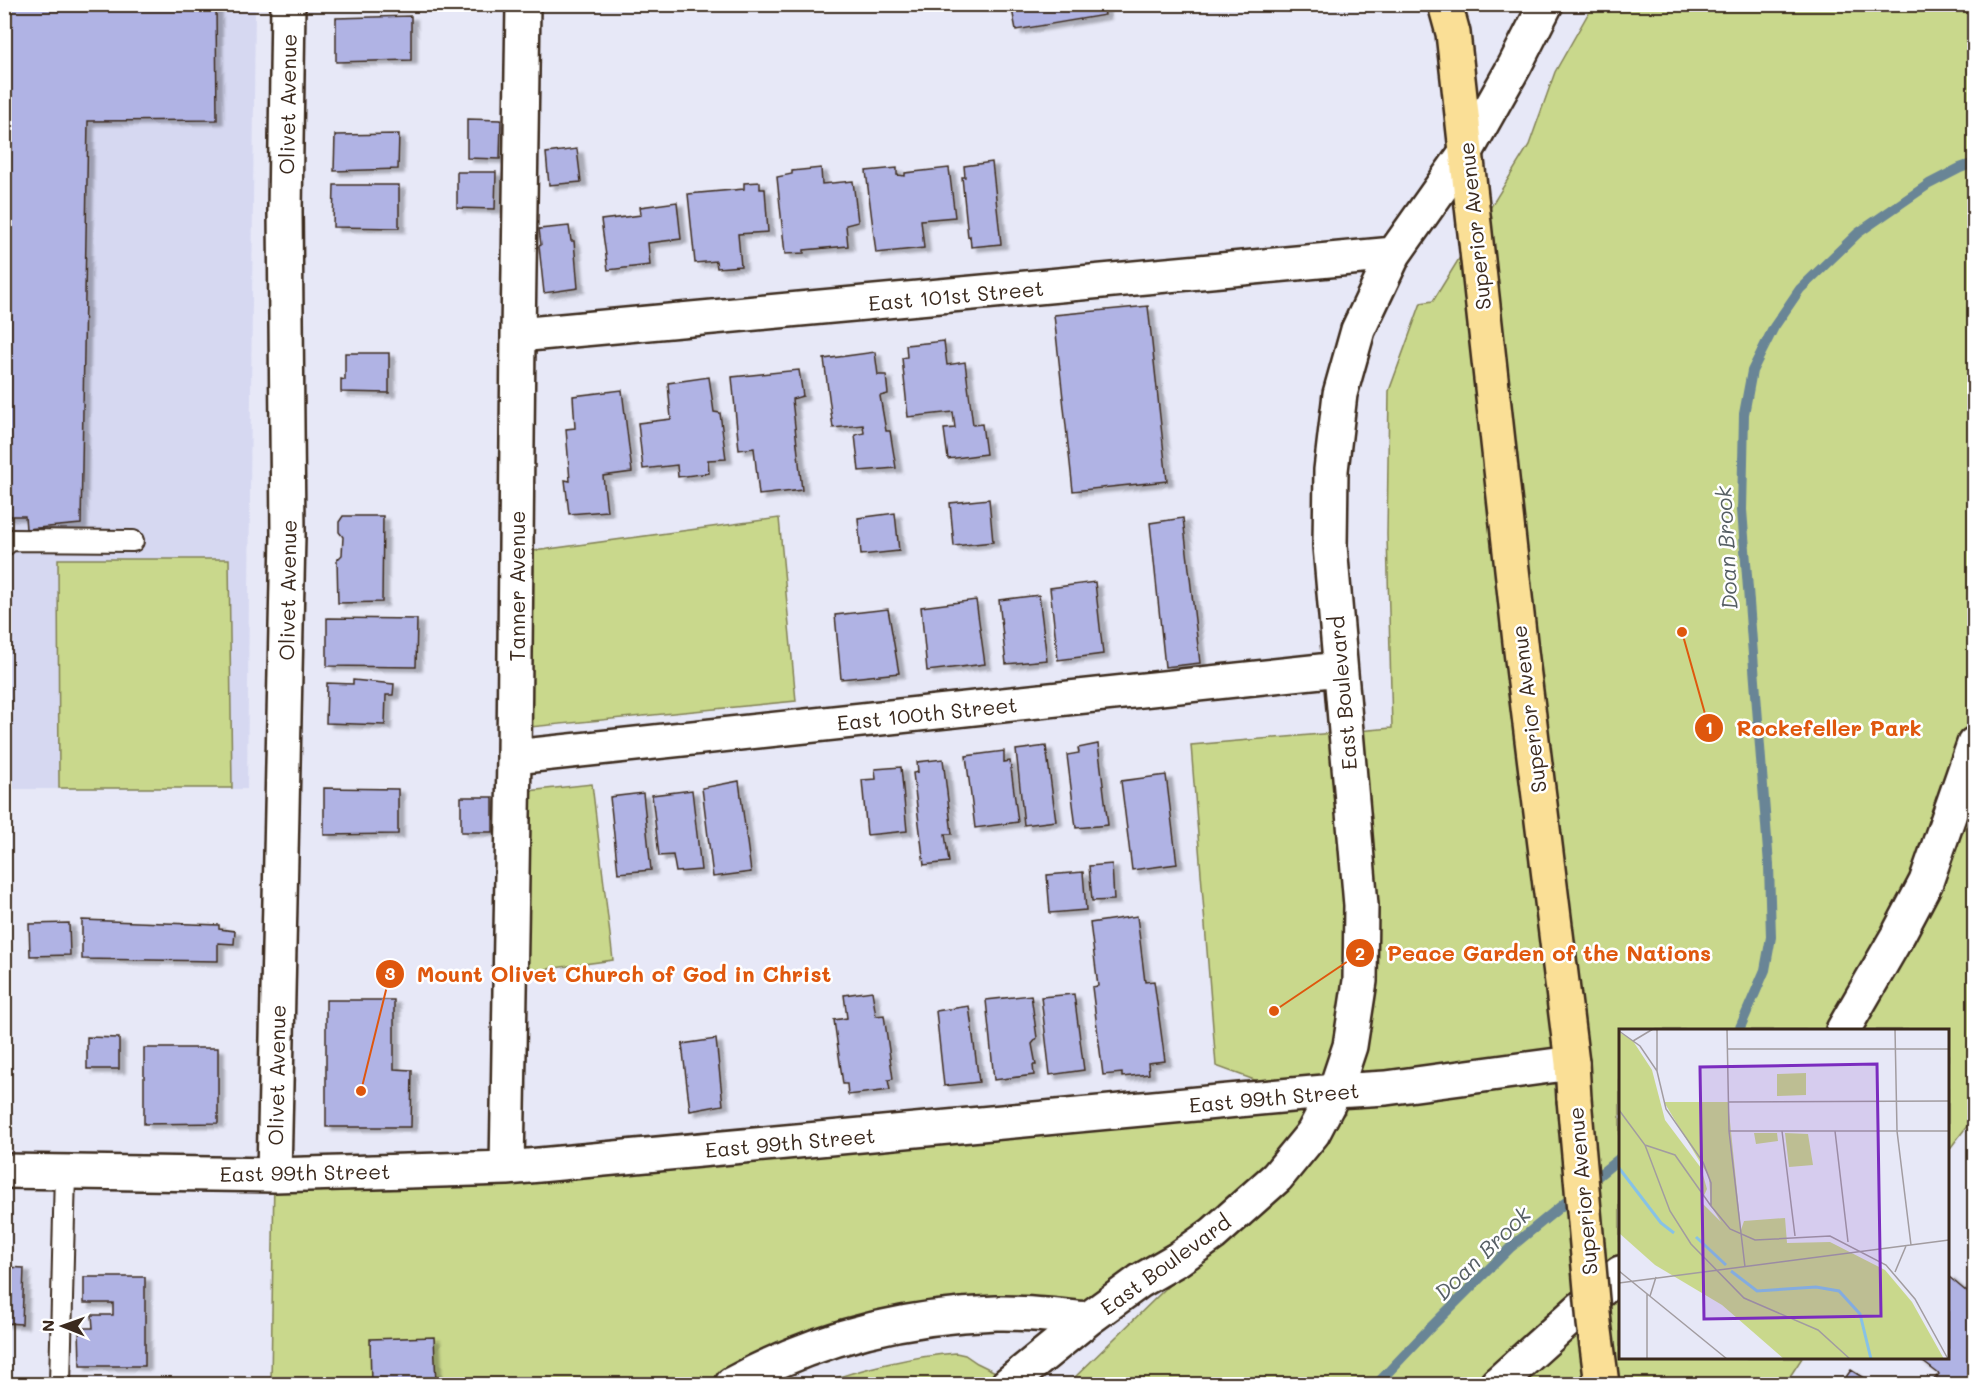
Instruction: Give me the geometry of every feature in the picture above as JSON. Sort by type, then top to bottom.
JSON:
[{"type":"main road","name":"Superior Avenue","points":[[1452,14],[1521,651],[1572,1063],[1602,1384]]},
{"type":"street","name":"Olivet Avenue","points":[[274,1174],[288,535],[285,223],[288,4]]},
{"type":"street","name":"Tanner Avenue","points":[[507,1168],[524,4]]},
{"type":"street","name":"East Boulevard","points":[[1008,1384],[1088,1319],[1140,1281],[1178,1259],[1213,1234],[1277,1177],[1313,1133],[1335,1091],[1350,1046],[1360,981],[1361,905],[1330,546],[1331,470],[1340,394],[1358,330],[1394,254],[1466,152],[1546,4]]},
{"type":"street","name":"East 101st Street","points":[[518,335],[1394,254]]},
{"type":"street","name":"East 100th Street","points":[[514,758],[1340,669]]},
{"type":"street","points":[[1844,1029],[1926,882],[1974,744]]},
{"type":"street","name":"East 99th Street","points":[[4,1171],[274,1174],[507,1168],[1386,1088],[1572,1063]]},
{"type":"street","points":[[1497,1384],[1619,1274]]},
{"type":"street","name":"East Boulevard","points":[[732,1384],[783,1359],[827,1342],[907,1322],[998,1313],[1088,1319]]},
{"type":"lane","points":[[4,546],[11,540],[133,541]]},
{"type":"lane","points":[[60,1384],[65,1172]]},
{"type":"shaded area","points":[[4,5],[255,5],[247,789],[5,789]]},
{"type":"green space","points":[[1593,5],[1974,5],[1974,1117],[1949,1150],[1949,1029],[1619,1029],[1619,1359],[1801,1359],[1785,1384],[1068,1384],[1345,1113],[1327,1106],[1313,1133],[1088,1319],[959,1315],[732,1384],[271,1384],[274,1175],[1293,1094],[1216,1066],[1191,745],[1392,728],[1387,535],[1389,391],[1421,303],[1433,301],[1529,145],[1555,72]]},
{"type":"green space","points":[[779,518],[796,701],[530,727],[534,551]]},
{"type":"green space","points":[[58,559],[229,559],[232,788],[59,788]]},
{"type":"green space","points":[[592,784],[613,960],[525,972],[528,791]]},
{"type":"green space","points":[[956,1353],[965,1355],[1020,1384],[819,1384],[886,1364]]},
{"type":"building","points":[[4,4],[216,4],[217,120],[88,121],[81,524],[26,529],[25,516],[4,516]]},
{"type":"building","points":[[1011,4],[1103,4],[1105,15],[1016,30]]},
{"type":"building","points":[[411,16],[411,60],[336,62],[336,18]]},
{"type":"building","points":[[467,119],[501,120],[500,159],[467,158]]},
{"type":"building","points":[[399,134],[398,169],[334,171],[335,135]]},
{"type":"building","points":[[577,149],[581,182],[549,185],[546,153]]},
{"type":"building","points":[[992,162],[1001,244],[971,247],[962,177],[965,177],[964,166]]},
{"type":"building","points":[[821,168],[822,184],[853,181],[858,222],[846,225],[848,246],[785,254],[777,177],[792,174],[792,171]]},
{"type":"building","points":[[897,168],[897,175],[905,176],[905,173],[949,168],[955,217],[921,220],[924,248],[876,253],[866,171]]},
{"type":"building","points":[[457,172],[496,172],[495,209],[457,208]]},
{"type":"building","points":[[760,182],[760,189],[765,189],[768,232],[738,234],[741,266],[717,268],[716,261],[695,263],[688,194],[744,189],[744,183]]},
{"type":"building","points":[[334,185],[399,185],[399,228],[333,227]]},
{"type":"building","points":[[677,202],[681,239],[648,243],[650,265],[608,270],[601,220],[641,215],[640,207]]},
{"type":"building","points":[[569,226],[571,241],[574,241],[578,288],[544,293],[539,229]]},
{"type":"building","points":[[1148,306],[1167,481],[1073,491],[1054,315]]},
{"type":"building","points":[[944,341],[947,365],[965,362],[973,425],[982,424],[986,454],[948,459],[944,429],[955,428],[953,412],[908,417],[902,358],[907,357],[906,345]]},
{"type":"building","points":[[875,352],[878,375],[886,375],[888,394],[880,396],[886,431],[890,431],[896,468],[859,471],[855,435],[864,433],[863,425],[833,428],[824,359]]},
{"type":"building","points":[[345,353],[389,353],[389,393],[341,392],[341,379],[345,380]]},
{"type":"building","points":[[799,370],[803,396],[792,399],[802,490],[759,495],[754,448],[739,450],[732,377]]},
{"type":"building","points":[[709,377],[714,412],[720,413],[726,459],[708,460],[709,473],[678,477],[677,465],[643,469],[638,423],[671,419],[668,383]]},
{"type":"building","points":[[622,390],[632,472],[603,476],[607,511],[569,514],[565,480],[570,481],[566,429],[575,428],[573,396]]},
{"type":"building","points":[[989,499],[993,542],[954,546],[950,503]]},
{"type":"building","points":[[895,513],[899,551],[861,555],[858,518]]},
{"type":"building","points":[[343,516],[383,516],[382,602],[338,603],[337,560],[342,555],[343,537],[339,532],[339,522]]},
{"type":"building","points":[[1183,518],[1200,663],[1165,667],[1150,523]]},
{"type":"building","points":[[1095,582],[1103,654],[1058,660],[1050,588]]},
{"type":"building","points":[[1039,595],[1047,660],[1006,664],[999,600]]},
{"type":"building","points":[[976,600],[985,664],[927,671],[921,607]]},
{"type":"building","points":[[888,609],[899,673],[841,679],[835,615]]},
{"type":"building","points":[[327,618],[417,619],[416,667],[327,666]]},
{"type":"building","points":[[353,680],[394,684],[393,695],[386,695],[385,725],[326,723],[327,683],[353,684]]},
{"type":"building","points":[[1098,744],[1108,825],[1076,828],[1067,755],[1079,753],[1078,748]]},
{"type":"building","points":[[1046,746],[1056,821],[1024,825],[1016,750]]},
{"type":"building","points":[[1004,751],[1004,762],[1010,761],[1018,822],[975,828],[966,756]]},
{"type":"building","points":[[943,759],[952,834],[945,834],[949,862],[924,865],[913,773],[918,772],[917,762]]},
{"type":"building","points":[[901,767],[907,831],[867,835],[862,780],[876,779],[875,769]]},
{"type":"building","points":[[1166,775],[1177,864],[1132,870],[1121,781]]},
{"type":"building","points":[[739,781],[751,872],[713,877],[702,788]]},
{"type":"building","points":[[324,788],[398,789],[398,834],[324,835]]},
{"type":"building","points":[[692,790],[701,870],[676,872],[673,855],[659,856],[652,795]]},
{"type":"building","points":[[643,793],[651,870],[618,873],[610,797]]},
{"type":"building","points":[[461,797],[493,797],[493,832],[461,832]]},
{"type":"building","points":[[1112,864],[1114,900],[1092,901],[1089,866]]},
{"type":"building","points":[[1083,872],[1086,910],[1050,913],[1047,875]]},
{"type":"building","points":[[1137,916],[1145,982],[1154,981],[1165,1061],[1148,1063],[1149,1074],[1122,1077],[1122,1073],[1103,1075],[1092,987],[1098,986],[1090,923]]},
{"type":"building","points":[[82,920],[219,925],[219,929],[235,931],[234,944],[218,943],[218,961],[82,959]]},
{"type":"building","points":[[69,923],[70,955],[30,956],[29,924]]},
{"type":"building","points":[[872,991],[876,1016],[884,1015],[893,1079],[888,1080],[890,1090],[848,1095],[847,1084],[843,1084],[834,1020],[847,1018],[844,995]]},
{"type":"building","points":[[1074,994],[1084,1070],[1050,1075],[1041,997]]},
{"type":"building","points":[[1031,995],[1037,1038],[1032,1044],[1036,1065],[1033,1065],[1034,1075],[994,1080],[986,1000]]},
{"type":"building","points":[[326,1000],[394,1000],[394,1069],[412,1070],[411,1127],[326,1127]]},
{"type":"building","points":[[969,1006],[979,1082],[944,1086],[936,1011]]},
{"type":"building","points":[[87,1037],[119,1038],[119,1069],[87,1069]]},
{"type":"building","points":[[716,1039],[723,1105],[690,1111],[682,1044]]},
{"type":"building","points":[[144,1048],[218,1048],[218,1123],[144,1124]]},
{"type":"building","points":[[4,1267],[24,1268],[22,1324],[4,1323]]},
{"type":"building","points":[[84,1277],[145,1277],[145,1366],[80,1366],[79,1328],[93,1328],[92,1315],[113,1315],[113,1303],[84,1303]]},
{"type":"building","points":[[1949,1277],[1974,1298],[1974,1384],[1930,1384],[1939,1374],[1919,1359],[1949,1359]]},
{"type":"building","points":[[434,1337],[436,1384],[371,1384],[370,1339]]},
{"type":"building","points":[[1851,1370],[1873,1384],[1841,1384]]},
{"type":"waterway","name":"Doan Brook","points":[[1739,1029],[1765,970],[1771,937],[1769,865],[1742,510],[1744,414],[1752,371],[1774,327],[1800,289],[1858,233],[1929,184],[1974,163]]},
{"type":"waterway","name":"Doan Brook","points":[[1588,1184],[1619,1159]]},
{"type":"waterway","name":"Doan Brook","points":[[1377,1384],[1511,1247],[1576,1194]]},
{"type":"place","name":"Rockefeller Park","points":[[1682,632]]},
{"type":"place","name":"Peace Garden of the Nations","points":[[1274,1011]]},
{"type":"place","name":"Mount Olivet Church of God in Christ","points":[[361,1091]]}]
